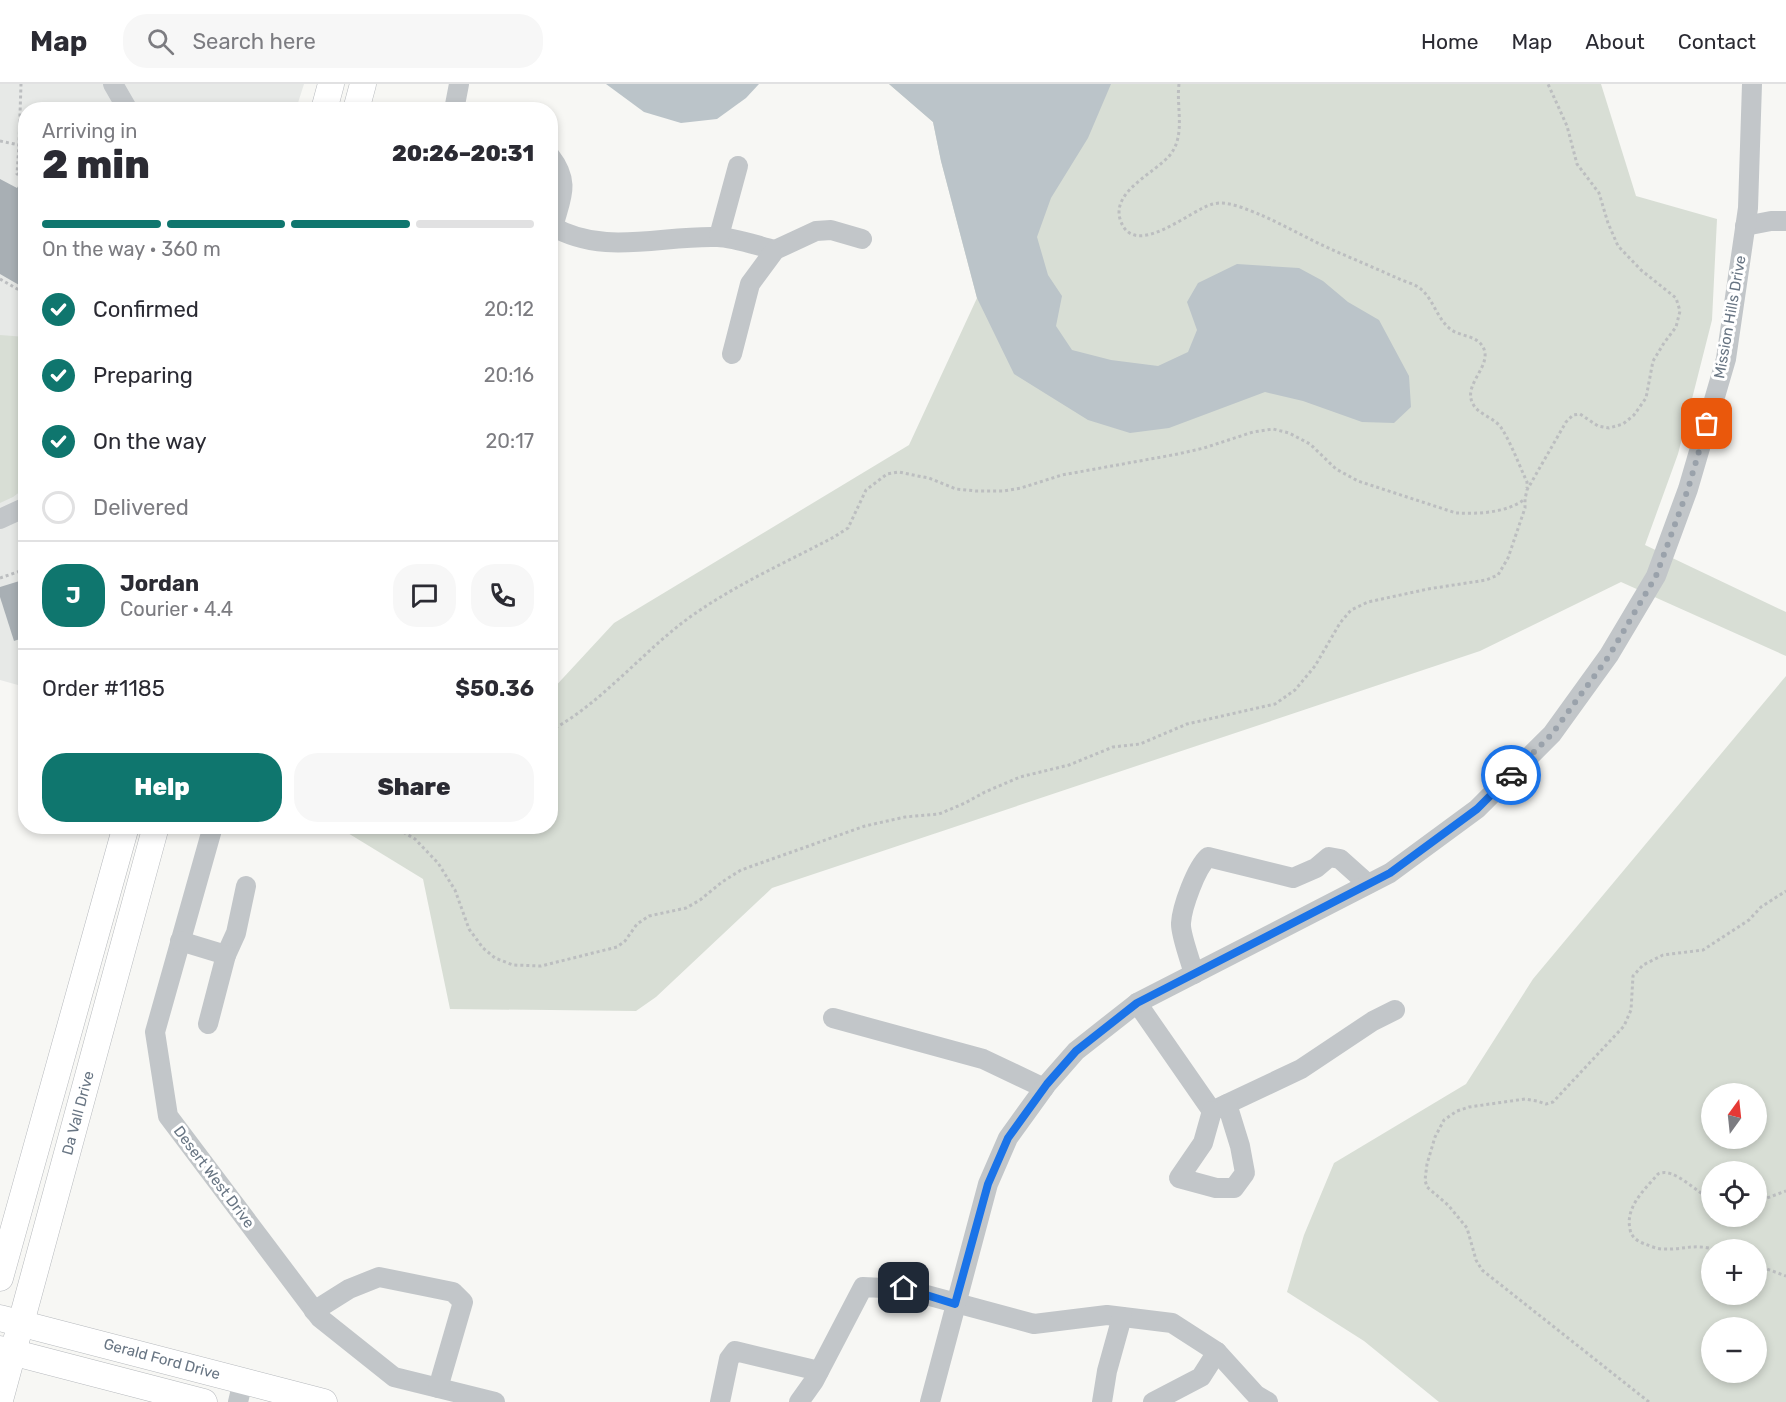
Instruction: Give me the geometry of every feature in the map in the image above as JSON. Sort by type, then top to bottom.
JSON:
[{"type":"main road","points":[[326,102],[331,84]]},
{"type":"main road","points":[[358,102],[363,84]]},
{"type":"main road","name":"Da Vall Drive","points":[[0,1278],[124,834]]},
{"type":"main road","name":"Da Vall Drive","points":[[0,1400],[10,1321],[154,834]]},
{"type":"main road","name":"Gerald Ford Drive","points":[[10,1321],[43,1328],[241,1391],[324,1402]]},
{"type":"main road","name":"Gerald Ford Drive","points":[[6,1351],[204,1402]]},
{"type":"street","points":[[113,84],[123,102]]},
{"type":"street","points":[[456,102],[459,84]]},
{"type":"street","name":"Mission Hills Drive","points":[[930,1402],[988,1184],[1008,1138],[1044,1088],[1076,1051],[1137,1003],[1390,873],[1477,809],[1552,734],[1609,656],[1656,576],[1688,489],[1726,359],[1748,208],[1752,84]]},
{"type":"street","points":[[719,236],[738,166]]},
{"type":"street","points":[[558,167],[563,177],[564,188],[558,207]]},
{"type":"street","points":[[1745,226],[1771,221],[1786,221]]},
{"type":"street","points":[[558,229],[578,237],[621,244],[719,236],[775,250]]},
{"type":"street","points":[[732,354],[750,284],[775,250],[816,231],[831,230],[861,239]]},
{"type":"street","points":[[0,519],[18,511]]},
{"type":"street","name":"Desert West Drive","points":[[211,834],[154,1032],[168,1116],[320,1318],[394,1377],[495,1402]]},
{"type":"street","points":[[1194,974],[1181,924],[1193,880],[1202,862],[1208,857],[1293,878],[1316,868],[1329,857],[1340,859],[1368,884]]},
{"type":"street","points":[[208,1024],[226,955],[236,933],[246,886]]},
{"type":"street","points":[[180,941],[226,955]]},
{"type":"street","points":[[1137,1003],[1220,1107],[1301,1069],[1373,1021],[1395,1010]]},
{"type":"street","points":[[833,1018],[983,1059],[1044,1088]]},
{"type":"street","points":[[314,1311],[349,1289],[379,1276],[453,1292],[463,1302],[438,1388]]},
{"type":"street","points":[[799,1402],[819,1371],[863,1287],[904,1288],[955,1304],[1034,1324],[1107,1315],[1172,1323],[1217,1352],[1256,1395],[1268,1402]]},
{"type":"street","points":[[1102,1402],[1107,1371],[1122,1317]]},
{"type":"street","points":[[720,1402],[729,1359],[735,1351],[819,1371]]},
{"type":"street","points":[[1153,1402],[1201,1377],[1217,1352]]},
{"type":"path","points":[[20,102],[21,84]]},
{"type":"path","points":[[407,834],[416,839],[438,863],[455,890],[469,929],[483,948],[495,958],[513,965],[541,966],[617,947],[625,941],[637,924],[649,916],[686,908],[741,870],[865,826],[905,817],[939,814],[1020,777],[1068,765],[1113,747],[1140,744],[1187,724],[1275,704],[1295,690],[1315,666],[1340,623],[1351,610],[1368,602],[1486,580],[1498,575],[1508,558],[1525,508],[1527,482],[1502,428],[1496,421],[1476,410],[1471,402],[1472,384],[1485,356],[1483,347],[1476,340],[1448,327],[1422,290],[1236,206],[1215,203],[1147,236],[1134,236],[1124,227],[1119,218],[1120,204],[1126,194],[1170,155],[1176,145],[1179,135],[1179,84]]},
{"type":"path","points":[[1527,490],[1555,439],[1573,415],[1580,414],[1598,426],[1610,428],[1623,424],[1634,415],[1646,398],[1653,361],[1676,327],[1680,311],[1676,298],[1641,270],[1618,246],[1599,193],[1577,164],[1567,126],[1548,84]]},
{"type":"path","points":[[0,141],[18,145]]},
{"type":"path","points":[[18,160],[18,174]]},
{"type":"path","points":[[0,279],[18,289]]},
{"type":"path","points":[[558,726],[582,711],[680,625],[711,602],[848,528],[866,490],[887,474],[898,472],[918,476],[956,489],[1003,491],[1021,488],[1062,475],[1178,454],[1253,432],[1273,429],[1289,433],[1310,444],[1336,469],[1358,481],[1456,513],[1471,514],[1516,506],[1525,499]]},
{"type":"path","points":[[0,578],[18,572]]},
{"type":"path","points":[[1649,1402],[1482,1270],[1476,1260],[1467,1228],[1448,1205],[1427,1187],[1425,1180],[1427,1164],[1435,1137],[1444,1120],[1457,1111],[1469,1107],[1525,1100],[1546,1104],[1553,1102],[1623,1026],[1631,1010],[1633,976],[1643,965],[1663,955],[1702,950],[1749,920],[1761,907],[1786,891]]},
{"type":"path","points":[[1701,1193],[1694,1186],[1669,1173],[1662,1172],[1634,1203],[1628,1216],[1631,1235],[1639,1242],[1661,1249],[1701,1245]]},
{"type":"path","points":[[1767,1198],[1786,1191]]},
{"type":"path","points":[[1767,1269],[1786,1276]]},
{"type":"shaded area","points":[[0,84],[304,84],[298,102],[18,102],[18,685],[0,680]]},
{"type":"shaded area","points":[[606,84],[759,84],[746,98],[717,119],[681,123],[644,112]]},
{"type":"shaded area","points":[[889,84],[1601,84],[1636,196],[1717,219],[1712,320],[1678,454],[1645,545],[1786,612],[1786,656],[1621,582],[1480,651],[772,888],[656,997],[636,1011],[450,1009],[423,879],[349,834],[558,834],[558,683],[614,623],[909,445],[977,298],[933,122]]},
{"type":"shaded area","points":[[889,84],[1111,84],[1088,138],[1051,198],[1037,237],[1048,275],[1062,296],[1056,326],[1072,350],[1111,360],[1158,366],[1188,352],[1197,330],[1187,302],[1198,283],[1237,264],[1299,268],[1323,281],[1348,302],[1379,320],[1409,376],[1411,407],[1394,423],[1362,422],[1303,401],[1265,392],[1169,428],[1130,433],[1088,420],[1014,374],[977,298],[933,122]]},
{"type":"shaded area","points":[[0,335],[18,336],[18,493],[0,503]]},
{"type":"shaded area","points":[[1786,676],[1786,1402],[1439,1402],[1364,1341],[1287,1292],[1304,1235],[1334,1163],[1466,1084],[1533,979]]},
{"type":"building","points":[[0,179],[17,188],[18,186],[18,284],[0,274]]},
{"type":"building","points":[[18,581],[18,640],[14,641],[0,597],[0,587]]},
{"type":"way so far","points":[[1511,775],[1552,734],[1609,656],[1656,576],[1688,489],[1707,424]]},
{"type":"route","points":[[904,1288],[955,1304],[988,1184],[1008,1138],[1047,1084],[1076,1051],[1137,1003],[1390,873],[1477,809],[1511,775]]}]
